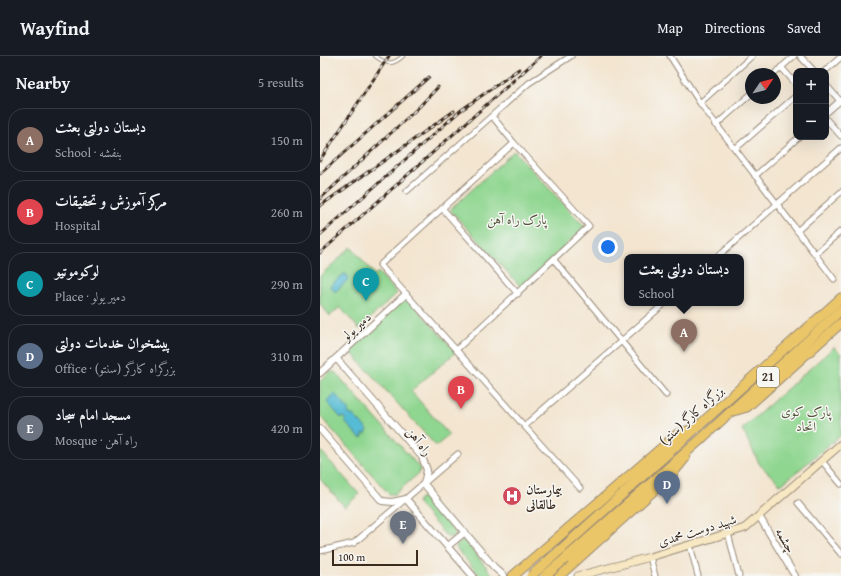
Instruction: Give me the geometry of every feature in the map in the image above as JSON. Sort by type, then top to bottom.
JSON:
[{"type":"highway","name":"بزرگراه کارگر (سنتو)","points":[[562,555],[696,429],[841,298]]},
{"type":"highway","name":"بزرگراه کارگر (سنتو)","points":[[562,555],[700,440],[841,310]]},
{"type":"highway","points":[[730,412],[747,407],[841,324]]},
{"type":"highway","points":[[513,576],[679,433],[696,429]]},
{"type":"highway","name":"21","points":[[562,576],[672,474],[700,440]]},
{"type":"highway","points":[[546,547],[544,552],[544,560],[555,573],[562,576]]},
{"type":"highway","name":"21","points":[[531,576],[562,555]]},
{"type":"highway","name":"21","points":[[545,576],[562,555]]},
{"type":"main road","name":"شهید دوست محمدی","points":[[578,576],[650,557],[745,528],[841,444]]},
{"type":"street","points":[[407,191],[529,83],[571,56]]},
{"type":"street","points":[[670,56],[716,125],[834,279]]},
{"type":"street","points":[[700,103],[752,56]]},
{"type":"street","points":[[793,81],[781,67],[794,56]]},
{"type":"street","points":[[800,56],[811,68]]},
{"type":"street","points":[[828,68],[841,57]]},
{"type":"street","points":[[829,88],[841,101],[829,111]]},
{"type":"street","points":[[716,125],[745,99]]},
{"type":"street","points":[[735,149],[793,99]]},
{"type":"street","points":[[456,350],[518,294],[589,226],[514,143],[492,116]]},
{"type":"street","points":[[829,122],[841,136]]},
{"type":"street","points":[[755,176],[796,140]]},
{"type":"street","points":[[514,143],[380,265],[580,488]]},
{"type":"street","points":[[720,254],[841,148]]},
{"type":"street","points":[[797,231],[841,192]]},
{"type":"street","points":[[442,208],[518,294]]},
{"type":"street","points":[[815,254],[841,231]]},
{"type":"street","points":[[554,260],[666,395]]},
{"type":"street","name":"دمیر یولو","points":[[320,373],[406,294]]},
{"type":"street","points":[[524,426],[662,306]]},
{"type":"street","name":"راه آهن","points":[[336,358],[422,457],[427,470],[424,484]]},
{"type":"street","points":[[320,429],[382,501],[392,502],[406,499]]},
{"type":"street","points":[[320,551],[354,543],[458,454]]},
{"type":"street","points":[[822,461],[841,484]]},
{"type":"street","points":[[424,484],[494,567],[504,576]]},
{"type":"street","points":[[406,499],[473,576]]},
{"type":"street","points":[[798,503],[841,554]]},
{"type":"street","name":"چشمه","points":[[759,516],[795,576]]},
{"type":"street","points":[[448,546],[464,532]]},
{"type":"street","points":[[728,533],[740,576]]},
{"type":"street","points":[[690,545],[698,576]]},
{"type":"street","points":[[650,557],[655,576]]},
{"type":"lane","points":[[375,56],[384,62],[390,63],[398,61],[403,56]]},
{"type":"green space","name":"پارک راه آهن","points":[[514,151],[585,227],[521,287],[450,210]]},
{"type":"green space","points":[[351,247],[375,275],[378,272],[397,293],[359,329],[340,307],[330,316],[320,304],[320,276]]},
{"type":"green space","points":[[406,297],[456,352],[411,391],[449,435],[436,446],[349,350]]},
{"type":"green space","name":"پارک کوی اتحاد","points":[[834,347],[841,354],[841,435],[781,485],[760,465],[742,429]]},
{"type":"green space","points":[[329,372],[335,372],[420,468],[419,473],[395,494],[389,494],[320,416],[320,381]]},
{"type":"green space","points":[[320,450],[359,494],[345,507],[320,479]]},
{"type":"green space","points":[[423,497],[426,498],[455,530],[455,535],[453,537],[447,537],[419,505],[417,502]]},
{"type":"green space","points":[[461,541],[465,541],[492,574],[489,576],[480,576],[456,548]]},
{"type":"water","points":[[345,273],[349,279],[335,292],[330,286]]},
{"type":"water","points":[[335,394],[349,410],[348,413],[353,415],[368,430],[366,434],[363,434],[363,437],[360,438],[345,422],[344,417],[341,418],[327,402],[329,398],[332,399],[332,395]]},
{"type":"railway","points":[[320,160],[389,56]]},
{"type":"railway","points":[[320,253],[541,56]]},
{"type":"railway","points":[[320,235],[460,111],[519,69]]},
{"type":"railway","points":[[320,174],[429,77]]},
{"type":"railway","points":[[320,199],[420,106],[438,87]]},
{"type":"railway","points":[[320,206],[454,111]]},
{"type":"place","name":"لوکوموتیو","points":[[366,301]]},
{"type":"place","name":"دبستان دولتی بعثت","points":[[684,352]]},
{"type":"place","name":"مرکز آموزش و تحقیقات","points":[[461,409]]},
{"type":"place","name":"بیمارستان طالقانی","points":[[512,496]]},
{"type":"place","name":"پیشخوان خدمات دولتی","points":[[667,504]]},
{"type":"place","name":"مسجد امام سجاد","points":[[403,544]]}]
